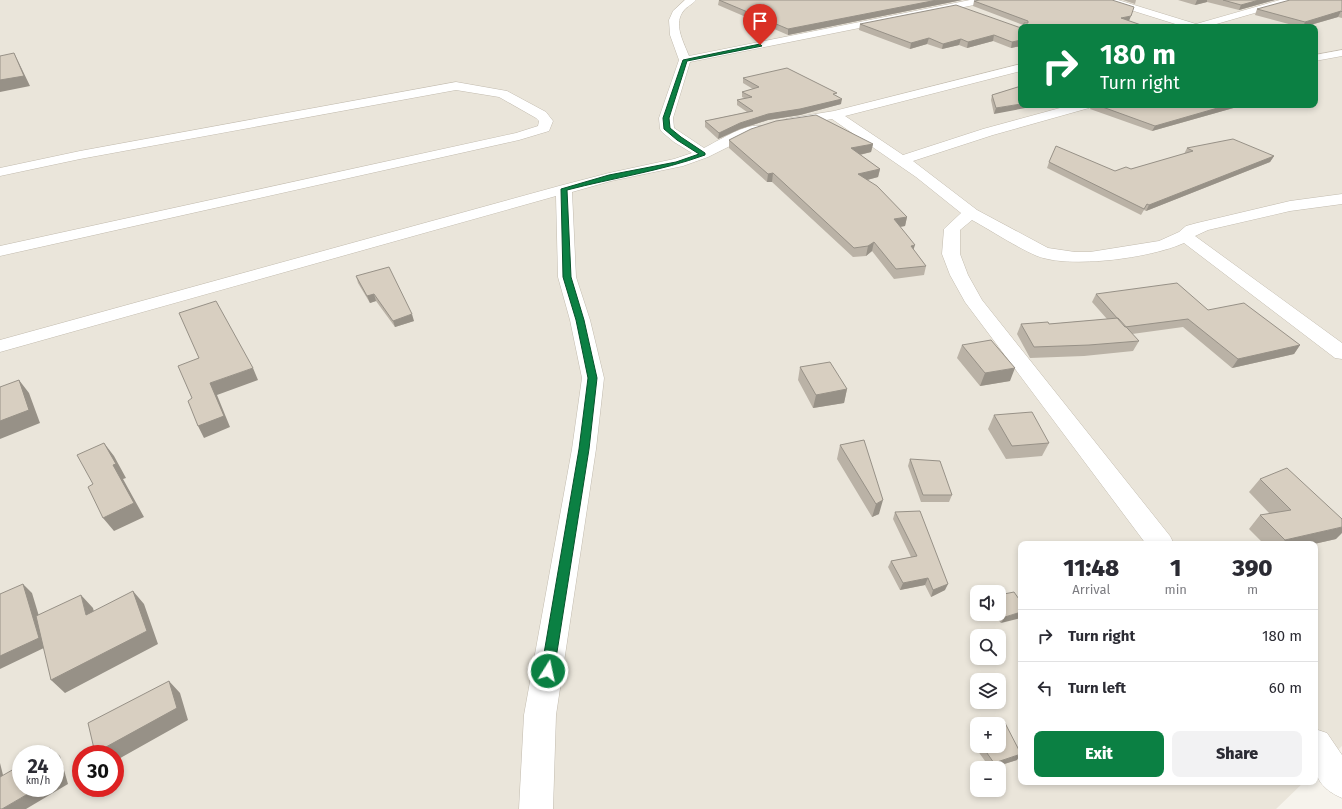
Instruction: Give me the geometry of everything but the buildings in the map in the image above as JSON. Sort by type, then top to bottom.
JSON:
[{"type":"street","points":[[691,0],[680,6],[674,16],[673,24],[685,60],[666,118],[667,129],[679,139],[703,154]]},
{"type":"street","points":[[943,0],[977,13]]},
{"type":"street","points":[[685,60],[984,0]]},
{"type":"street","points":[[1108,0],[1185,24]]},
{"type":"street","points":[[1206,24],[1290,0]]},
{"type":"street","points":[[1318,49],[1342,52]]},
{"type":"street","points":[[1318,57],[1342,52]]},
{"type":"street","points":[[781,123],[834,115],[1018,68]]},
{"type":"street","points":[[0,172],[88,153],[456,86],[503,94],[541,115],[546,121],[544,128],[519,136],[0,251]]},
{"type":"street","points":[[902,160],[988,132],[1074,108]]},
{"type":"street","points":[[834,115],[902,160],[958,201],[971,213],[1044,252],[1075,257],[1090,257],[1163,246],[1185,236],[1192,230],[1203,226],[1290,206],[1342,199]]},
{"type":"street","points":[[0,346],[564,189],[609,177],[678,163],[703,154],[745,133],[766,126]]},
{"type":"street","points":[[536,809],[540,715],[584,449],[593,378],[580,320],[567,277],[564,189]]},
{"type":"street","points":[[971,213],[952,229],[951,254],[959,275],[974,302],[1159,541]]},
{"type":"street","points":[[1185,236],[1342,353]]},
{"type":"street","points":[[1318,749],[1337,777],[1342,781]]},
{"type":"shaded area","points":[[0,0],[1342,0],[1342,746],[1318,769],[1318,541],[1018,541],[1018,785],[1301,785],[1276,809],[0,809]]},
{"type":"route","points":[[548,671],[584,449],[593,378],[580,320],[567,277],[565,256],[564,189],[609,177],[678,163],[703,154],[679,139],[667,129],[666,118],[685,60],[760,45]]}]
